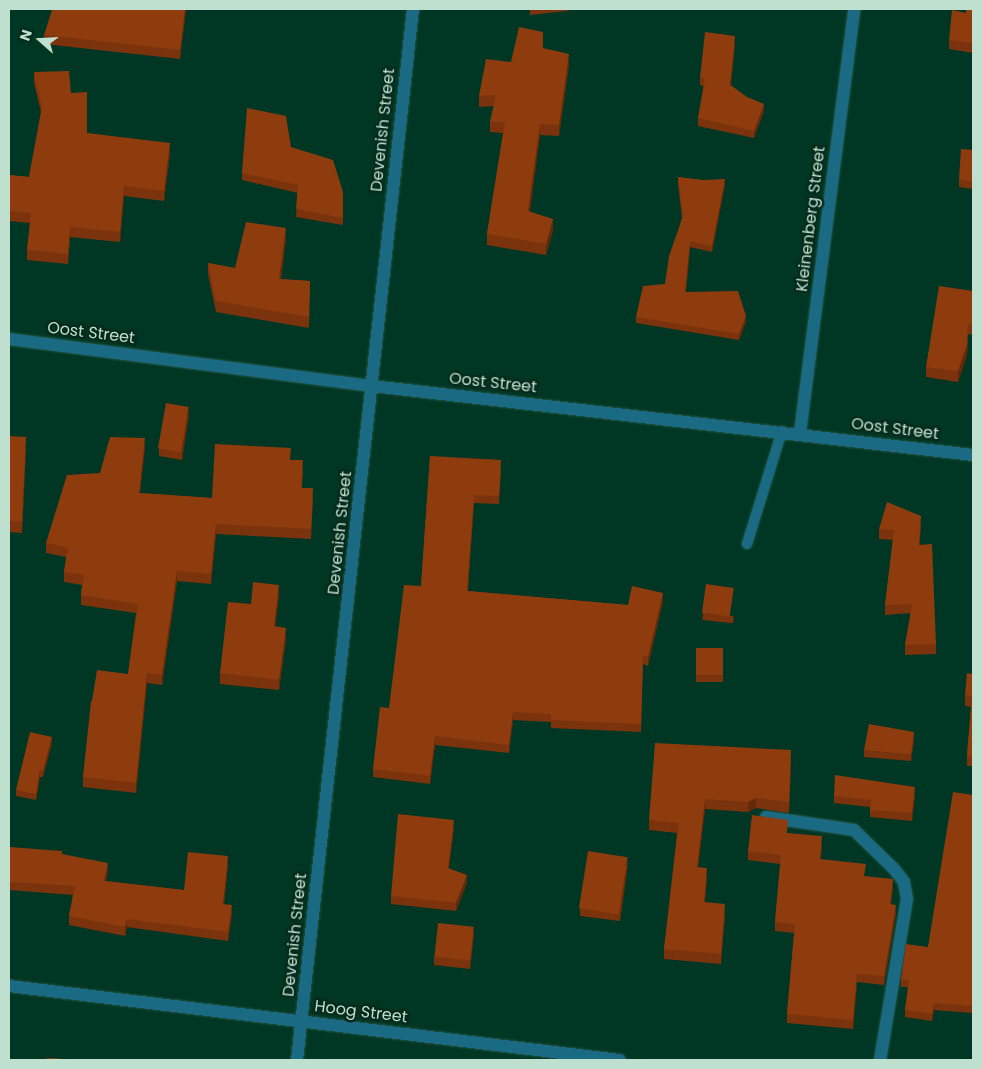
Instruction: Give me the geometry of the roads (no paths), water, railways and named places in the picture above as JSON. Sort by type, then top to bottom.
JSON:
[{"type":"street","name":"Devenish Street","points":[[297,1060],[413,9]]},
{"type":"street","name":"Kleinenberg Street","points":[[800,433],[854,9]]},
{"type":"street","name":"Oost Street","points":[[9,339],[372,386],[800,433],[973,455]]},
{"type":"street","points":[[756,816],[854,830],[896,870],[904,882],[907,898],[880,1060]]},
{"type":"street","name":"Hoog Street","points":[[9,986],[620,1060]]},
{"type":"lane","points":[[747,544],[782,431]]}]
